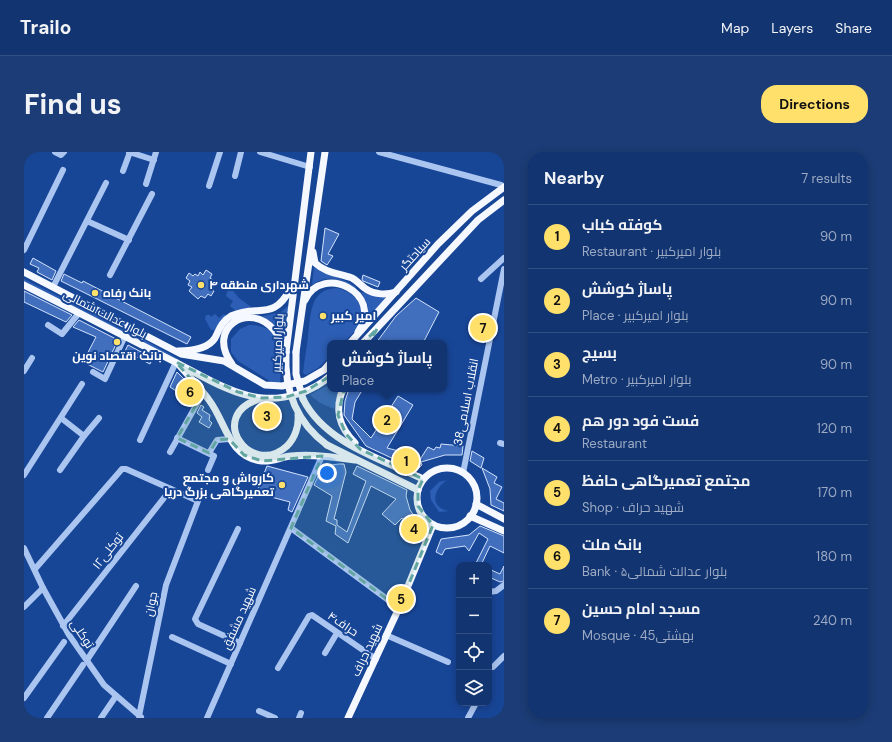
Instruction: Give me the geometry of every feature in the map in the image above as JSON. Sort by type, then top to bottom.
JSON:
[{"type":"main road","name":"بلوار امیرکبیر","points":[[312,152],[286,352],[288,387],[293,405],[298,415],[318,438],[355,460],[418,490]]},
{"type":"main road","name":"بلوار امیرکبیر","points":[[325,152],[296,352],[296,374],[303,399],[309,411],[317,421],[336,436],[360,449]]},
{"type":"main road","name":"سیاحتگر","points":[[353,340],[397,292],[438,244],[472,211],[503,186]]},
{"type":"main road","name":"سیاحتگر","points":[[377,329],[478,220],[504,200]]},
{"type":"main road","points":[[312,242],[315,263],[324,270],[357,281],[367,290],[375,293],[384,294],[397,292]]},
{"type":"main road","name":"بلوار عدالت شمالی","points":[[24,272],[173,350],[192,357],[214,358],[233,366],[260,382],[274,387],[305,381],[324,370],[327,366]]},
{"type":"main road","points":[[302,307],[309,293],[316,287],[334,283],[352,289],[362,302],[365,316],[362,326],[352,340]]},
{"type":"main road","points":[[173,350],[189,350],[209,343],[214,338],[222,324],[229,317],[238,313],[272,310],[286,298],[294,284]]},
{"type":"main road","name":"بلوار عدالت شمالی","points":[[24,285],[238,392],[262,398]]},
{"type":"main road","points":[[233,366],[224,354],[223,338],[226,330],[231,324],[245,318],[254,318],[269,325],[278,336],[286,352]]},
{"type":"main road","points":[[366,340],[377,329]]},
{"type":"main road","points":[[371,340],[377,329]]},
{"type":"main road","points":[[176,362],[203,393],[219,416],[229,439],[244,455],[262,461],[291,456],[322,456],[355,460]]},
{"type":"main road","points":[[298,415],[296,433],[282,449],[269,455],[253,453],[239,442],[234,425],[241,408],[262,398],[274,398],[297,394],[313,387],[327,378]]},
{"type":"main road","points":[[342,392],[338,405],[338,415],[346,434],[360,449],[423,479]]},
{"type":"main road","points":[[447,468],[463,473],[474,486],[476,504],[470,516],[463,523],[453,527],[443,527],[433,524],[427,520],[418,506],[418,490],[423,479],[434,471],[447,468]]},
{"type":"main road","points":[[476,504],[504,519]]},
{"type":"main road","points":[[470,516],[504,532]]},
{"type":"main road","name":"شهید حراف","points":[[348,718],[399,608],[433,524]]},
{"type":"street","points":[[55,152],[61,155],[64,153]]},
{"type":"street","points":[[123,171],[129,152],[154,160]]},
{"type":"street","points":[[146,184],[156,152]]},
{"type":"street","points":[[209,186],[220,152]]},
{"type":"street","points":[[234,176],[241,152]]},
{"type":"street","points":[[260,152],[310,167]]},
{"type":"street","points":[[379,152],[392,154],[398,158],[503,186]]},
{"type":"street","points":[[24,250],[63,170]]},
{"type":"street","points":[[53,287],[106,183]]},
{"type":"street","points":[[110,275],[152,194]]},
{"type":"street","points":[[87,221],[128,240]]},
{"type":"street","points":[[481,279],[504,258]]},
{"type":"street","name":"38انقلاب اسلامی","points":[[463,473],[504,269]]},
{"type":"street","points":[[48,325],[62,334],[79,313]]},
{"type":"street","points":[[94,372],[105,379],[125,336]]},
{"type":"street","points":[[24,372],[32,358]]},
{"type":"street","points":[[140,440],[176,362]]},
{"type":"street","points":[[24,475],[82,384]]},
{"type":"street","points":[[170,452],[203,393]]},
{"type":"street","points":[[60,418],[84,436]]},
{"type":"street","points":[[60,470],[84,436],[99,418]]},
{"type":"street","points":[[177,438],[214,456],[208,470]]},
{"type":"street","points":[[209,453],[217,440],[229,439]]},
{"type":"street","name":"شهید مشفق","points":[[207,718],[322,456]]},
{"type":"street","points":[[35,569],[122,469],[126,469],[171,489]]},
{"type":"street","name":"جوان","points":[[140,717],[166,585],[198,501],[171,489]]},
{"type":"street","name":"توکلی۱۲","points":[[63,626],[171,489]]},
{"type":"street","points":[[238,528],[195,619],[198,624],[240,643]]},
{"type":"street","points":[[291,528],[399,608]]},
{"type":"street","name":"توکلی","points":[[24,548],[63,626],[85,663],[104,685],[140,717]]},
{"type":"street","points":[[492,592],[496,591],[504,585]]},
{"type":"street","points":[[47,718],[136,586]]},
{"type":"street","points":[[24,607],[43,588]]},
{"type":"street","name":"حراف۴","points":[[278,668],[309,616],[312,615],[376,659]]},
{"type":"street","points":[[325,653],[337,633]]},
{"type":"street","points":[[386,635],[448,662]]},
{"type":"street","points":[[172,637],[231,664]]},
{"type":"street","points":[[24,698],[64,642]]},
{"type":"street","points":[[493,667],[504,656]]},
{"type":"street","points":[[101,718],[116,696]]},
{"type":"street","points":[[468,718],[474,706]]},
{"type":"street","points":[[259,711],[275,718]]},
{"type":"highlighted area","points":[[377,329],[346,382],[338,415],[346,434],[360,449],[423,479],[418,490],[418,506],[433,525],[399,608],[291,528],[322,456],[262,461],[244,455],[229,439],[217,440],[209,453],[177,438],[203,393],[176,362],[238,392],[262,398],[286,397],[306,391],[327,378]]},
{"type":"shaded area","points":[[314,267],[356,287],[355,288],[339,280],[329,278],[323,279],[312,285]]},
{"type":"shaded area","points":[[24,279],[134,334],[182,361],[24,282]]},
{"type":"shaded area","points":[[229,286],[239,298],[251,307],[236,311],[230,306],[233,301],[226,296]]},
{"type":"shaded area","points":[[336,288],[349,293],[354,297],[361,308],[360,320],[357,327],[346,340],[327,340],[327,359],[318,368],[306,375],[303,373],[311,312],[316,299],[321,293]]},
{"type":"shaded area","points":[[361,292],[387,298],[367,321],[368,306]]},
{"type":"shaded area","points":[[289,305],[284,338],[274,324],[259,317],[281,312]]},
{"type":"shaded area","points":[[215,314],[219,318],[224,314],[226,316],[214,330],[211,330],[205,319],[206,315],[210,315],[211,317]]},
{"type":"shaded area","points":[[249,325],[261,326],[269,330],[275,336],[281,353],[280,383],[273,383],[238,361],[231,352],[231,339],[240,329]]},
{"type":"shaded area","points":[[327,386],[327,392],[340,392],[334,409],[320,403],[310,395]]},
{"type":"shaded area","points":[[447,480],[439,488],[435,498],[438,506],[449,511],[439,512],[431,500],[430,491],[439,482]]},
{"type":"building","points":[[325,228],[339,234],[328,254],[333,256],[327,265],[321,261]]},
{"type":"building","points":[[33,258],[56,271],[52,280],[37,272],[39,268],[30,264]]},
{"type":"building","name":"شهرداری منطقه ۴","points":[[206,270],[212,274],[210,278],[213,280],[210,284],[214,286],[212,290],[214,291],[211,296],[208,294],[205,298],[201,296],[198,299],[189,291],[192,287],[188,285],[190,281],[186,278],[189,273],[193,276],[195,274],[198,276],[200,272],[203,275]]},
{"type":"building","points":[[64,274],[82,283],[83,281],[191,337],[187,344],[61,281]]},
{"type":"building","points":[[363,275],[380,282],[378,287],[363,281]]},
{"type":"building","points":[[24,291],[72,315],[66,322],[24,302]]},
{"type":"building","points":[[416,298],[439,312],[425,340],[378,340],[396,316]]},
{"type":"building","points":[[79,320],[118,340],[103,372],[83,362],[96,337],[73,327]]},
{"type":"building","points":[[128,345],[153,358],[150,364],[125,351]]},
{"type":"building","points":[[177,372],[196,391],[190,400],[170,387]]},
{"type":"building","points":[[348,392],[361,392],[355,402],[352,419],[371,438],[398,396],[413,405],[387,448],[415,455],[419,461],[428,447],[434,450],[436,447],[440,448],[441,444],[463,446],[462,455],[445,455],[421,462],[422,465],[417,470],[366,446],[344,415],[345,401]]},
{"type":"building","points":[[201,405],[204,407],[202,410],[210,415],[209,420],[212,423],[209,428],[199,422],[202,417],[197,413]]},
{"type":"building","points":[[472,451],[484,458],[481,468],[470,461]]},
{"type":"building","points":[[344,464],[346,472],[334,519],[337,520],[337,525],[347,532],[366,481],[353,474],[357,466],[407,490],[406,496],[410,510],[423,528],[417,543],[409,536],[412,531],[402,518],[395,525],[382,514],[396,499],[371,486],[348,543],[335,534],[336,526],[326,521],[332,496],[314,485],[323,466]]},
{"type":"building","name":"کارواش و مجتمع تعمیرگاهی بزرگ دریا","points":[[267,466],[308,477],[292,512],[288,510],[290,502],[256,493],[259,486],[245,479],[247,474],[261,481]]},
{"type":"building","points":[[482,468],[497,477],[494,483],[502,487],[496,499],[504,503],[504,511],[491,505],[490,489]]},
{"type":"building","points":[[480,526],[504,536],[504,553],[490,546],[482,562],[476,562],[488,539],[479,533],[469,551],[465,546],[445,549],[442,555],[436,552],[441,539],[469,535]]},
{"type":"building","points":[[504,566],[504,581],[500,582],[492,578],[492,570],[500,574]]},
{"type":"place","name":"شهرداری منطقه ۴","points":[[201,285]]},
{"type":"place","name":"بانک رفاه","points":[[95,293]]},
{"type":"place","name":"امیر کبیر","points":[[323,316]]},
{"type":"place","name":"مسجد امام حسین","points":[[483,328]]},
{"type":"place","name":"بانک اقتصاد نوین","points":[[117,342]]},
{"type":"place","name":"بانک ملت","points":[[190,392]]},
{"type":"place","name":"بسیج","points":[[267,416]]},
{"type":"place","name":"پاساژ کوشش","points":[[387,420]]},
{"type":"place","name":"کوفته کباب","points":[[406,461]]},
{"type":"place","name":"کارواش و مجتمع تعمیرگاهی بزرگ دریا","points":[[282,485]]},
{"type":"place","name":"فست فود دور هم","points":[[414,529]]},
{"type":"place","name":"مجتمع تعمیرگاهی حافظ","points":[[401,599]]}]
